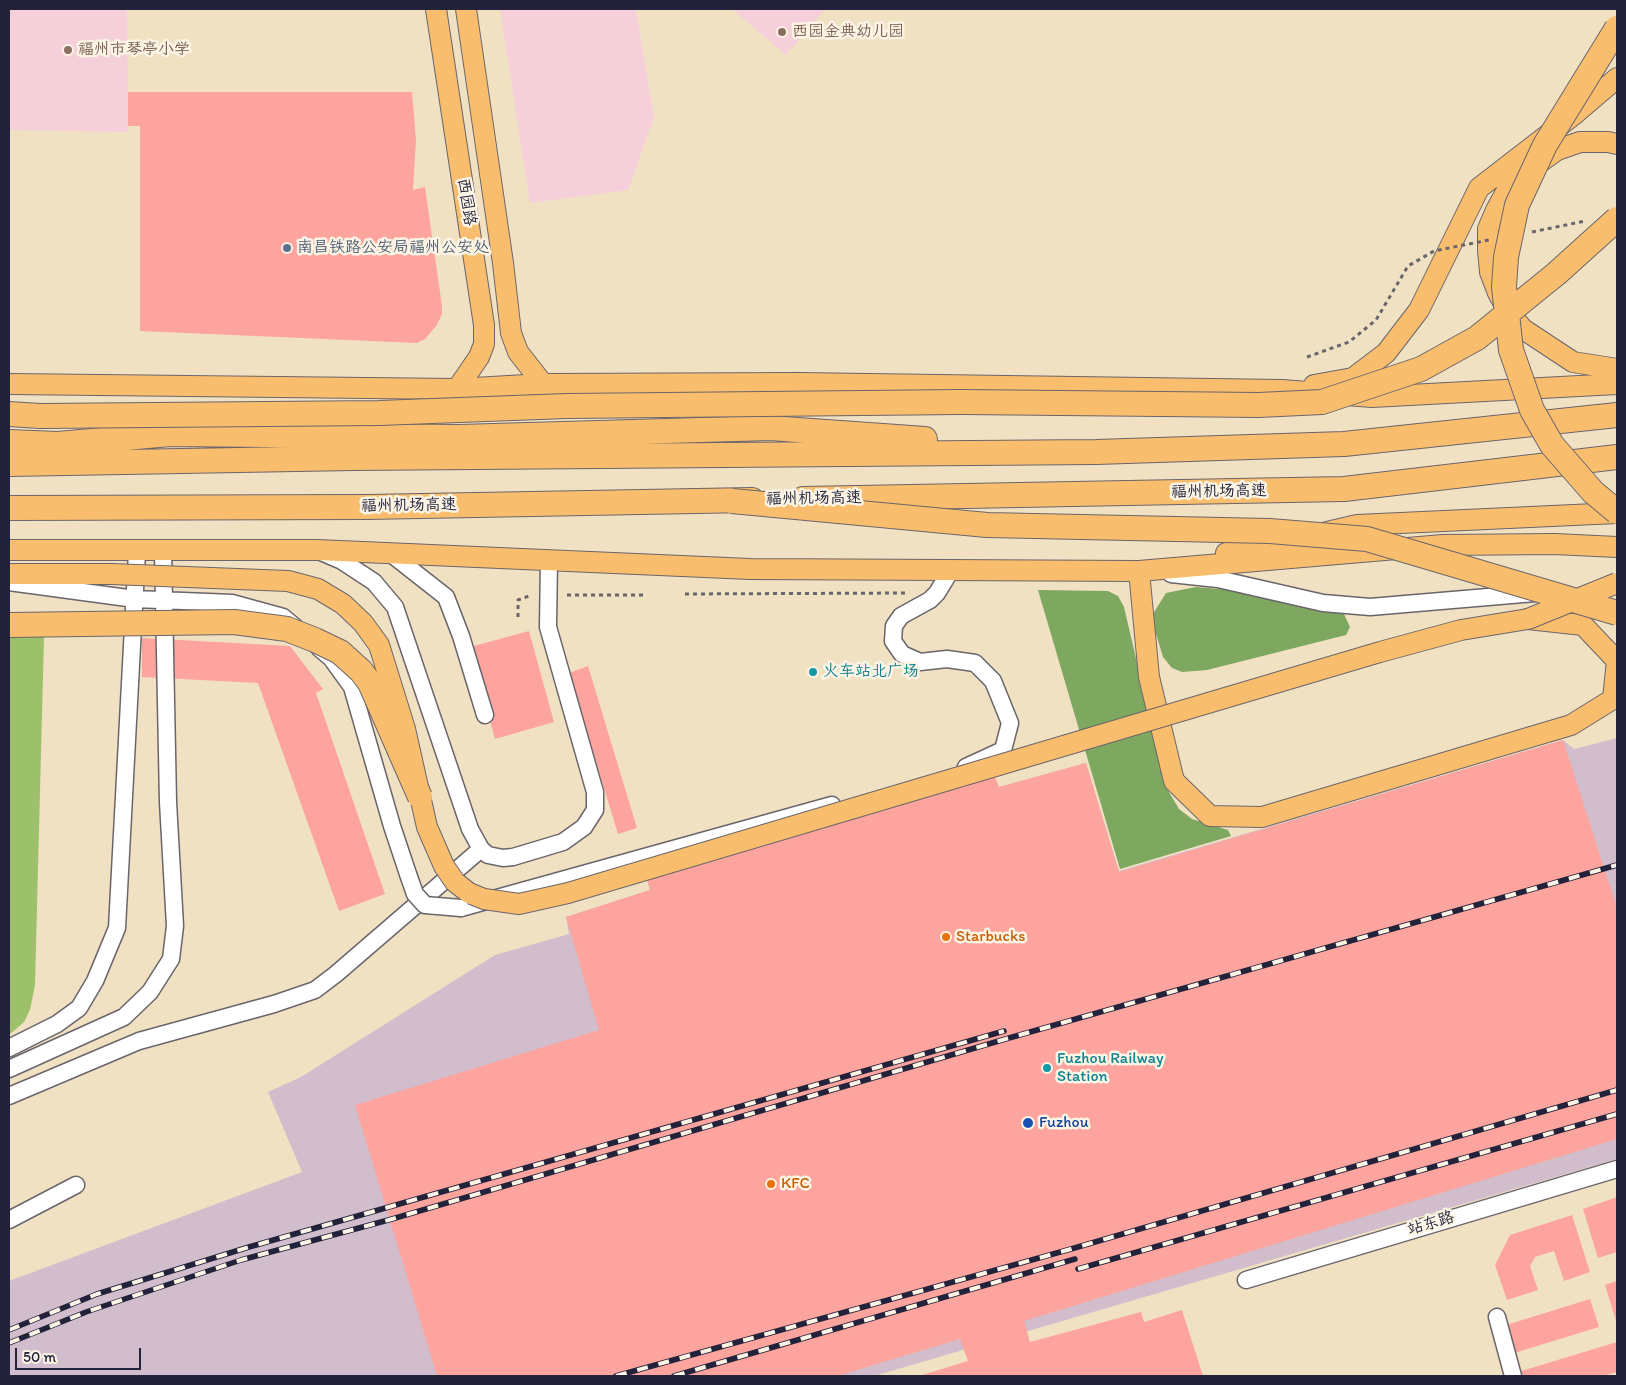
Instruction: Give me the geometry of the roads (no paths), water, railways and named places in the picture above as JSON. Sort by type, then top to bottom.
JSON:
[{"type":"highway","points":[[1617,28],[1545,145],[1517,205],[1506,257],[1504,287],[1511,350],[1532,410],[1552,445],[1593,492],[1617,513]]},
{"type":"highway","points":[[9,414],[40,416],[379,414],[567,406],[961,402],[1259,405],[1322,402],[1421,369],[1477,338],[1556,274],[1617,219]]},
{"type":"highway","points":[[9,464],[354,458],[1096,452],[1344,444],[1617,415]]},
{"type":"highway","points":[[9,442],[58,444],[170,434],[459,437],[770,428],[1096,452]]},
{"type":"highway","name":"福州机场高速","points":[[9,508],[366,507],[1344,489],[1617,457]]},
{"type":"highway","points":[[732,500],[987,525],[1270,530],[1367,539],[1617,613]]},
{"type":"highway","points":[[9,625],[234,622],[273,627],[302,634],[340,652],[361,671],[370,683],[420,797]]},
{"type":"main road","name":"西园路","points":[[436,9],[484,325],[484,344],[479,357],[457,389]]},
{"type":"main road","name":"西园路","points":[[466,9],[503,263],[511,333],[518,352],[543,384]]},
{"type":"main road","points":[[1282,390],[1353,378],[1386,352],[1418,310],[1479,188],[1576,113],[1617,78]]},
{"type":"main road","points":[[1617,144],[1608,142],[1580,142],[1557,150],[1522,175],[1507,190],[1496,210],[1488,229],[1488,250],[1490,272],[1498,293],[1510,314],[1523,330],[1573,362],[1617,369]]},
{"type":"main road","points":[[9,384],[457,389],[543,384],[800,383],[1282,390],[1372,396],[1617,384]]},
{"type":"main road","points":[[1139,571],[1357,525],[1494,517],[1617,513]]},
{"type":"main road","points":[[9,550],[137,552],[317,550],[750,569],[1139,571],[1443,545],[1555,544],[1617,547]]},
{"type":"main road","points":[[9,574],[111,574],[288,581],[318,589],[343,604],[363,623],[378,645],[405,729],[427,827],[435,849],[455,882],[469,893],[484,899],[504,903],[526,902],[568,893],[1389,650],[1461,630],[1528,620],[1583,625],[1617,660],[1613,699],[1571,725],[1262,817],[1210,816],[1174,781],[1149,677],[1139,571]]},
{"type":"main road","points":[[1528,620],[1617,583]]},
{"type":"street","points":[[317,550],[342,561],[374,582],[395,607],[466,820],[481,849],[495,857],[513,857],[563,842],[584,827],[596,810],[594,792],[548,627],[549,560]]},
{"type":"street","points":[[9,1069],[124,1017],[150,992],[171,959],[175,926],[168,802],[163,551]]},
{"type":"street","points":[[9,1048],[58,1024],[78,1008],[95,981],[117,928],[137,552]]},
{"type":"street","points":[[390,553],[446,597],[461,636],[485,715]]},
{"type":"street","points":[[9,582],[135,598],[232,603],[283,617],[331,658],[352,687],[392,826],[415,894],[425,905],[461,908],[975,765],[1003,750],[1010,723],[993,681],[975,663],[947,659],[920,662],[902,654],[894,641],[894,626],[901,616],[930,600],[938,593],[951,570]]},
{"type":"street","points":[[1139,571],[1218,579],[1323,603],[1370,607],[1408,606],[1593,588],[1603,588],[1617,596]]},
{"type":"street","points":[[9,1096],[139,1041],[274,1004],[315,990],[481,849]]},
{"type":"street","name":"站东路","points":[[1246,1280],[1617,1169]]},
{"type":"street","points":[[9,1220],[76,1184]]},
{"type":"street","points":[[1497,1317],[1513,1376]]},
{"type":"railway","points":[[9,1343],[86,1312],[241,1260],[392,1219],[1009,1038],[1617,865]]},
{"type":"railway","points":[[9,1330],[97,1294],[249,1247],[1004,1031]]},
{"type":"railway","points":[[616,1376],[1071,1249],[1617,1090]]},
{"type":"railway","points":[[1078,1269],[1617,1114]]},
{"type":"railway","points":[[674,1376],[1075,1259]]},
{"type":"place","name":"西园金典幼儿园","points":[[782,32]]},
{"type":"place","name":"福州市琴亭小学","points":[[68,50]]},
{"type":"place","name":"南昌铁路公安局福州公安处","points":[[287,248]]},
{"type":"place","name":"火车站北广场","points":[[813,672]]},
{"type":"place","name":"Starbucks","points":[[946,937]]},
{"type":"place","name":"Fuzhou Railway Station","points":[[1047,1068]]},
{"type":"place","name":"Fuzhou","points":[[1028,1123]]},
{"type":"place","name":"KFC","points":[[771,1184]]}]
